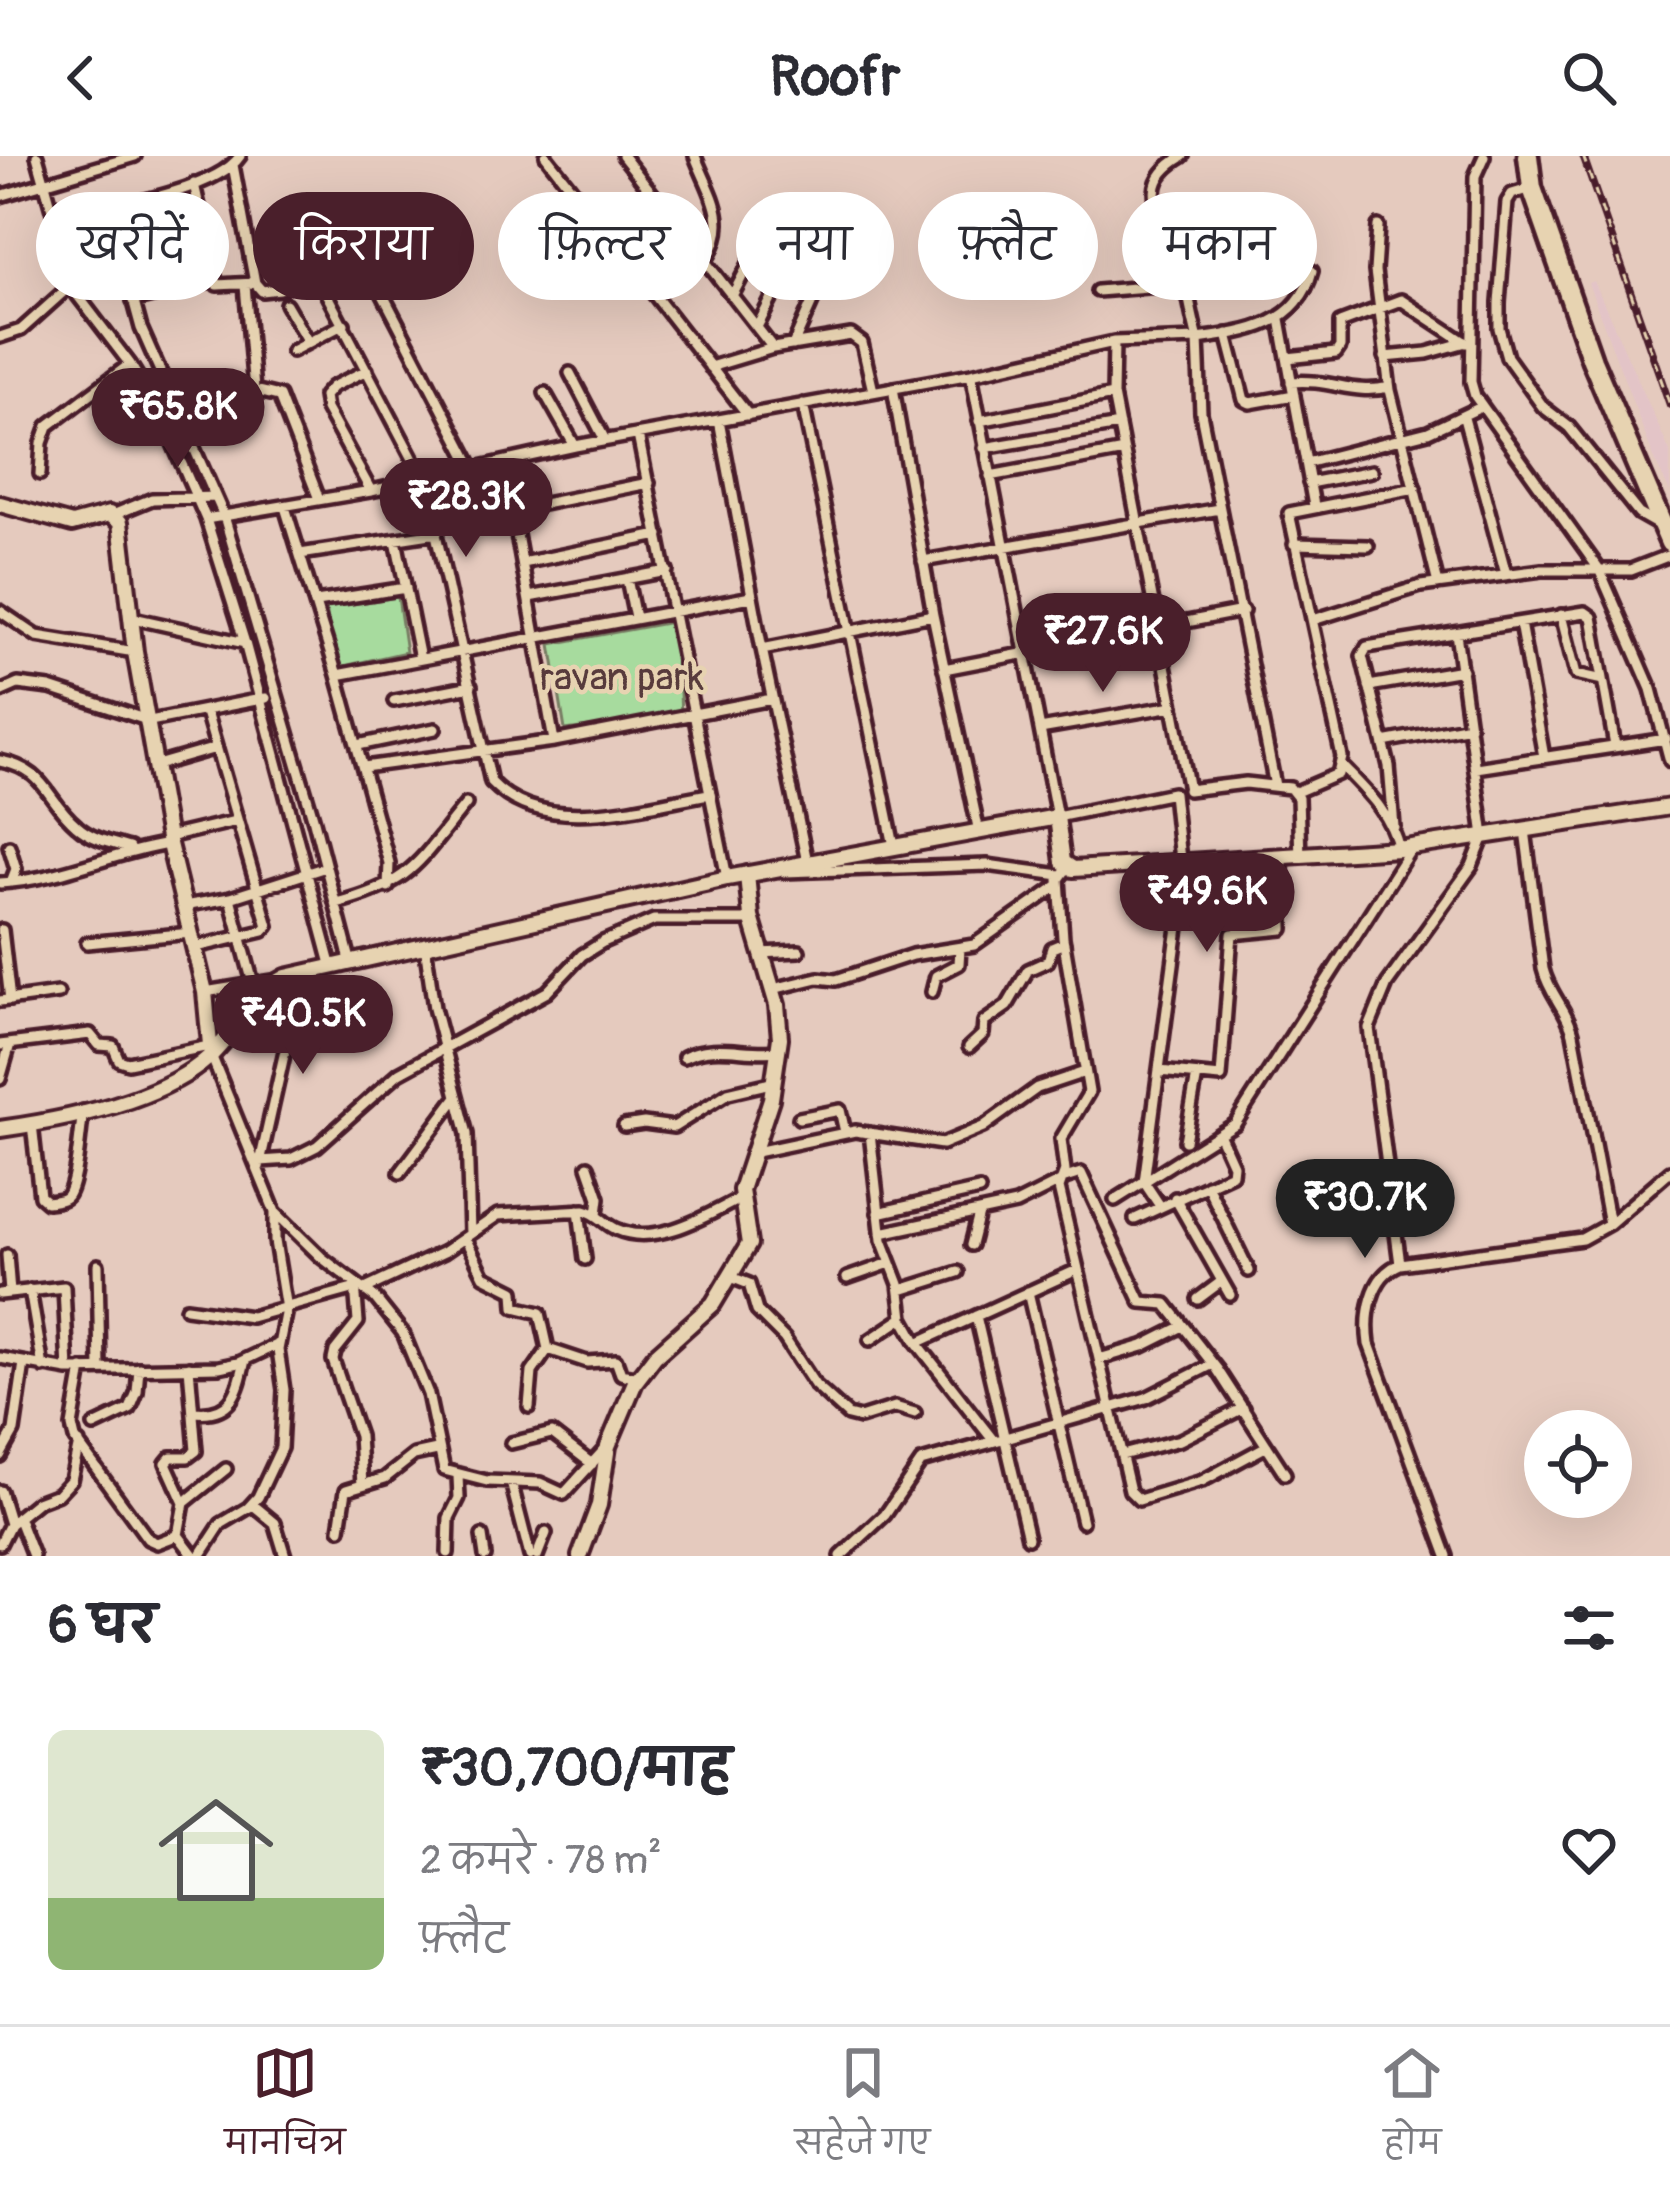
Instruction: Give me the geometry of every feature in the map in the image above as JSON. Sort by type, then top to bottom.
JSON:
[{"type":"highway","points":[[1529,156],[1532,188],[1592,360],[1667,530]]},
{"type":"highway","points":[[1529,156],[1667,530]]},
{"type":"street","points":[[38,156],[48,192]]},
{"type":"street","points":[[81,156],[87,170]]},
{"type":"street","points":[[548,156],[748,415]]},
{"type":"street","points":[[694,156],[707,192]]},
{"type":"street","points":[[1159,192],[1159,176],[1184,156]]},
{"type":"street","points":[[1484,156],[1476,172],[1469,342],[1472,382],[1481,407],[1599,569],[1651,689],[1670,761]]},
{"type":"street","points":[[0,196],[129,157]]},
{"type":"street","points":[[627,157],[654,192]]},
{"type":"street","points":[[164,192],[194,184],[237,161],[252,258],[254,390]]},
{"type":"street","points":[[194,184],[196,192]]},
{"type":"street","points":[[1532,188],[1513,194],[1507,202],[1499,303],[1501,343],[1543,407],[1569,427],[1639,514],[1667,530]]},
{"type":"street","points":[[712,205],[720,227],[712,250]]},
{"type":"street","points":[[1378,226],[1375,272],[1389,387],[1438,584]]},
{"type":"street","points":[[712,268],[773,348]]},
{"type":"street","points":[[229,285],[253,286]]},
{"type":"street","points":[[733,294],[736,288]]},
{"type":"street","points":[[0,337],[17,332],[54,300]]},
{"type":"street","points":[[81,300],[130,364],[159,412],[206,519],[245,643],[331,964]]},
{"type":"street","points":[[140,300],[133,302],[173,406],[224,516],[350,960]]},
{"type":"street","points":[[330,300],[424,480],[491,782],[500,791],[560,812],[590,814],[709,794]]},
{"type":"street","points":[[386,300],[472,468]]},
{"type":"street","points":[[757,327],[771,300]]},
{"type":"street","points":[[794,345],[813,300]]},
{"type":"street","points":[[1189,300],[1198,338],[1201,413],[1275,786]]},
{"type":"street","points":[[206,519],[371,491],[575,446],[971,374],[1114,342],[1227,334],[1280,319],[1301,300]]},
{"type":"street","points":[[1287,358],[1336,353],[1340,322],[1406,300],[1469,342]]},
{"type":"street","points":[[286,304],[308,342]]},
{"type":"street","points":[[1280,319],[1314,506]]},
{"type":"street","points":[[292,351],[344,324]]},
{"type":"street","points":[[1227,334],[1244,400],[1250,403],[1330,381],[1366,392],[1389,387]]},
{"type":"street","points":[[710,367],[773,348],[858,336],[873,391]]},
{"type":"street","points":[[1114,342],[1113,395],[1189,790]]},
{"type":"street","points":[[1385,357],[1469,342]]},
{"type":"street","points":[[40,474],[47,426],[130,364]]},
{"type":"street","points":[[368,370],[324,396],[326,410],[371,491]]},
{"type":"street","points":[[570,373],[605,440]]},
{"type":"street","points":[[971,374],[1063,862],[1064,943],[1088,1100],[1061,1138],[1061,1180],[1130,1491],[1139,1500],[1202,1481],[1267,1446]]},
{"type":"street","points":[[892,388],[979,832]]},
{"type":"street","points":[[159,412],[254,390],[274,393],[283,400],[319,499]]},
{"type":"street","points":[[545,393],[575,446]]},
{"type":"street","points":[[979,422],[1113,395]]},
{"type":"street","points":[[803,404],[894,846]]},
{"type":"street","points":[[1306,463],[1428,432],[1481,407]]},
{"type":"street","points":[[1464,418],[1506,574]]},
{"type":"street","points":[[719,420],[807,862]]},
{"type":"street","points":[[984,448],[1119,424]]},
{"type":"street","points":[[638,435],[727,878]]},
{"type":"street","points":[[990,476],[1124,451]]},
{"type":"street","points":[[503,462],[554,741]]},
{"type":"street","points":[[1310,483],[1372,471]]},
{"type":"street","points":[[513,510],[649,483]]},
{"type":"street","points":[[1406,848],[1380,804],[1342,766],[1289,513],[1415,488]]},
{"type":"street","points":[[0,505],[72,524],[152,500],[215,497]]},
{"type":"street","points":[[285,507],[364,767],[389,863],[388,886]]},
{"type":"street","points":[[923,561],[1219,509]]},
{"type":"street","points":[[113,515],[122,536],[135,652],[168,841],[205,992],[210,1051],[275,1212],[391,1315],[416,1357],[444,1470],[458,1476],[540,1483],[564,1494],[608,1446]]},
{"type":"street","points":[[300,554],[437,533]]},
{"type":"street","points":[[523,563],[659,535]]},
{"type":"street","points":[[396,540],[420,659]]},
{"type":"street","points":[[1294,544],[1368,546]]},
{"type":"street","points":[[1313,620],[1438,584],[1506,574],[1631,570],[1670,555]]},
{"type":"street","points":[[529,597],[667,571]]},
{"type":"street","points":[[627,579],[635,618]]},
{"type":"street","points":[[316,602],[406,588]]},
{"type":"street","points":[[337,675],[752,597]]},
{"type":"street","points":[[944,669],[1243,610]]},
{"type":"street","points":[[0,611],[32,635],[135,652]]},
{"type":"street","points":[[1394,826],[1383,742],[1362,650],[1589,614],[1615,746]]},
{"type":"street","points":[[761,649],[933,615]]},
{"type":"street","points":[[1561,616],[1576,674],[1603,680]]},
{"type":"street","points":[[133,618],[245,643],[261,642]]},
{"type":"street","points":[[1520,623],[1544,758]]},
{"type":"street","points":[[1400,1264],[1369,1028],[1387,984],[1472,866],[1484,836],[1456,633]]},
{"type":"street","points":[[1369,686],[1462,670]]},
{"type":"street","points":[[0,692],[17,684],[50,688],[150,722],[277,695]]},
{"type":"street","points":[[394,701],[471,686]]},
{"type":"street","points":[[364,767],[554,741],[772,699]]},
{"type":"street","points":[[1040,729],[1173,706]]},
{"type":"street","points":[[87,943],[242,936],[268,926],[206,712]]},
{"type":"street","points":[[1383,742],[1470,726]]},
{"type":"street","points":[[358,745],[435,729]]},
{"type":"street","points":[[1476,768],[1666,739]]},
{"type":"street","points":[[274,749],[292,745]]},
{"type":"street","points":[[157,765],[216,748]]},
{"type":"street","points":[[0,761],[32,771],[60,809],[85,832],[133,850]]},
{"type":"street","points":[[205,992],[279,980],[331,964],[727,878],[1189,790],[1246,783],[1296,792],[1332,778],[1342,766]]},
{"type":"street","points":[[285,789],[303,784]]},
{"type":"street","points":[[1296,792],[1300,857]]},
{"type":"street","points":[[1160,1206],[1144,1182],[1178,927],[1180,860],[1174,793]]},
{"type":"street","points":[[335,903],[388,886],[420,861],[466,804]]},
{"type":"street","points":[[767,870],[810,873],[987,865],[1062,876],[1180,860],[1406,848],[1670,807]]},
{"type":"street","points":[[5,883],[55,876],[236,821]]},
{"type":"street","points":[[295,826],[314,821]]},
{"type":"street","points":[[1525,830],[1543,969],[1547,987],[1569,1018],[1573,1033],[1609,1224]]},
{"type":"street","points":[[5,883],[16,869],[9,846]]},
{"type":"street","points":[[1114,1200],[1235,1124],[1406,848]]},
{"type":"street","points":[[1159,1071],[1218,1078],[1223,1074],[1232,934],[1279,931],[1284,926],[1282,857]]},
{"type":"street","points":[[184,906],[230,898],[326,867]]},
{"type":"street","points":[[580,1556],[599,1505],[608,1446],[638,1378],[655,1356],[713,1304],[746,1253],[750,1236],[742,1198],[745,1176],[756,1152],[779,1051],[779,1016],[752,920],[747,874]]},
{"type":"street","points":[[773,989],[818,978],[836,980],[902,957],[981,940],[1062,876]]},
{"type":"street","points":[[230,898],[253,983]]},
{"type":"street","points":[[259,1166],[291,1159],[317,1146],[399,1073],[547,992],[582,955],[642,923],[752,920]]},
{"type":"street","points":[[2,930],[5,1000],[58,993]]},
{"type":"street","points":[[969,1047],[983,1034],[984,1022],[1007,1006],[1028,970],[1048,961],[1052,948],[1064,943]]},
{"type":"street","points":[[424,945],[443,1048],[467,1134],[467,1236],[484,1276],[514,1292],[515,1307],[540,1313],[548,1349],[532,1372],[529,1407]]},
{"type":"street","points":[[932,992],[936,976],[959,964],[960,948]]},
{"type":"street","points":[[761,953],[799,951]]},
{"type":"street","points":[[259,1166],[295,1006],[297,974]]},
{"type":"street","points":[[0,1129],[162,1090],[185,1077],[279,980]]},
{"type":"street","points":[[0,1079],[5,1045],[91,1034],[97,1043],[113,1046],[119,1060],[128,1063],[210,1051]]},
{"type":"street","points":[[685,1058],[704,1048],[752,1054],[779,1051]]},
{"type":"street","points":[[756,1152],[845,1132],[942,1144],[983,1127],[1036,1088],[1085,1072]]},
{"type":"street","points":[[1185,1141],[1197,1075]]},
{"type":"street","points":[[624,1126],[674,1127],[728,1093],[775,1082]]},
{"type":"street","points":[[400,1172],[456,1098]]},
{"type":"street","points":[[799,1118],[840,1110],[845,1132]]},
{"type":"street","points":[[32,1124],[40,1196],[47,1202],[62,1200],[72,1179],[83,1111]]},
{"type":"street","points":[[870,1133],[881,1233],[901,1290],[903,1318],[917,1343],[999,1439]]},
{"type":"street","points":[[1135,1220],[1234,1169],[1220,1136]]},
{"type":"street","points":[[589,1166],[599,1198],[597,1214]]},
{"type":"street","points":[[1447,1556],[1370,1344],[1367,1312],[1384,1273],[1400,1264],[1582,1239],[1609,1224],[1670,1171]]},
{"type":"street","points":[[881,1233],[1016,1204],[1082,1173],[1141,1302],[1163,1302],[1213,1364],[1285,1474]]},
{"type":"street","points":[[1207,1184],[1249,1271]]},
{"type":"street","points":[[878,1214],[979,1190]]},
{"type":"street","points":[[186,1308],[242,1317],[286,1309],[359,1287],[444,1252],[498,1215],[579,1210],[597,1214],[616,1229],[648,1234],[692,1223],[742,1198]]},
{"type":"street","points":[[1175,1198],[1230,1295]]},
{"type":"street","points":[[579,1210],[585,1259]]},
{"type":"street","points":[[178,1535],[197,1556],[221,1523],[253,1504],[281,1448],[284,1390],[278,1344],[286,1309],[275,1212]]},
{"type":"street","points":[[971,1245],[979,1214]]},
{"type":"street","points":[[7,1255],[5,1293],[60,1286],[66,1291],[68,1370]]},
{"type":"street","points":[[848,1278],[890,1262]]},
{"type":"street","points":[[98,1265],[100,1369]]},
{"type":"street","points":[[917,1343],[1078,1270]]},
{"type":"street","points":[[901,1290],[958,1272]]},
{"type":"street","points":[[731,1276],[749,1284],[757,1311],[784,1338],[814,1385],[848,1415],[860,1418],[895,1406],[915,1413]]},
{"type":"street","points":[[1198,1298],[1222,1281]]},
{"type":"street","points":[[359,1287],[358,1322],[333,1360],[359,1436],[362,1485]]},
{"type":"street","points":[[30,1290],[43,1367]]},
{"type":"street","points":[[1028,1292],[1082,1522]]},
{"type":"street","points":[[976,1316],[999,1439],[1028,1538]]},
{"type":"street","points":[[870,1340],[903,1318]]},
{"type":"street","points":[[1100,1359],[1144,1346],[1183,1326]]},
{"type":"street","points":[[0,1358],[68,1370],[189,1367],[228,1365],[278,1344]]},
{"type":"street","points":[[548,1349],[587,1362],[616,1360],[621,1373],[638,1378]]},
{"type":"street","points":[[195,1412],[214,1413],[228,1406],[237,1394],[245,1360]]},
{"type":"street","points":[[0,1456],[14,1431],[24,1363]]},
{"type":"street","points":[[841,1556],[885,1515],[921,1462],[1161,1392],[1213,1364]]},
{"type":"street","points":[[178,1535],[184,1503],[166,1463],[171,1457],[188,1457],[196,1451],[189,1367]]},
{"type":"street","points":[[94,1426],[130,1408],[139,1368]]},
{"type":"street","points":[[82,1369],[72,1426],[79,1443],[148,1539],[157,1543],[178,1535]]},
{"type":"street","points":[[1122,1455],[1180,1440],[1243,1408]]},
{"type":"street","points":[[511,1443],[556,1434],[592,1465]]},
{"type":"street","points":[[0,1544],[14,1520],[58,1494],[70,1480],[79,1443]]},
{"type":"street","points":[[340,1529],[343,1496],[351,1488],[385,1478],[414,1455],[437,1450]]},
{"type":"street","points":[[184,1503],[226,1469]]},
{"type":"street","points":[[448,1553],[449,1518],[459,1498],[458,1476]]},
{"type":"street","points":[[511,1482],[533,1556]]},
{"type":"street","points":[[0,1490],[33,1556]]},
{"type":"street","points":[[253,1504],[275,1523],[285,1556]]},
{"type":"street","points":[[533,1556],[546,1533]]},
{"type":"street","points":[[482,1536],[485,1556]]},
{"type":"street","points":[[142,1556],[148,1539]]},
{"type":"shaded area","points":[[1594,281],[1670,452],[1670,492],[1588,283]]},
{"type":"green space","points":[[398,597],[406,652],[335,668],[326,608]]},
{"type":"green space","name":"ravan park","points":[[677,621],[681,716],[565,730],[551,644]]},
{"type":"railway","points":[[1583,156],[1670,405]]}]
